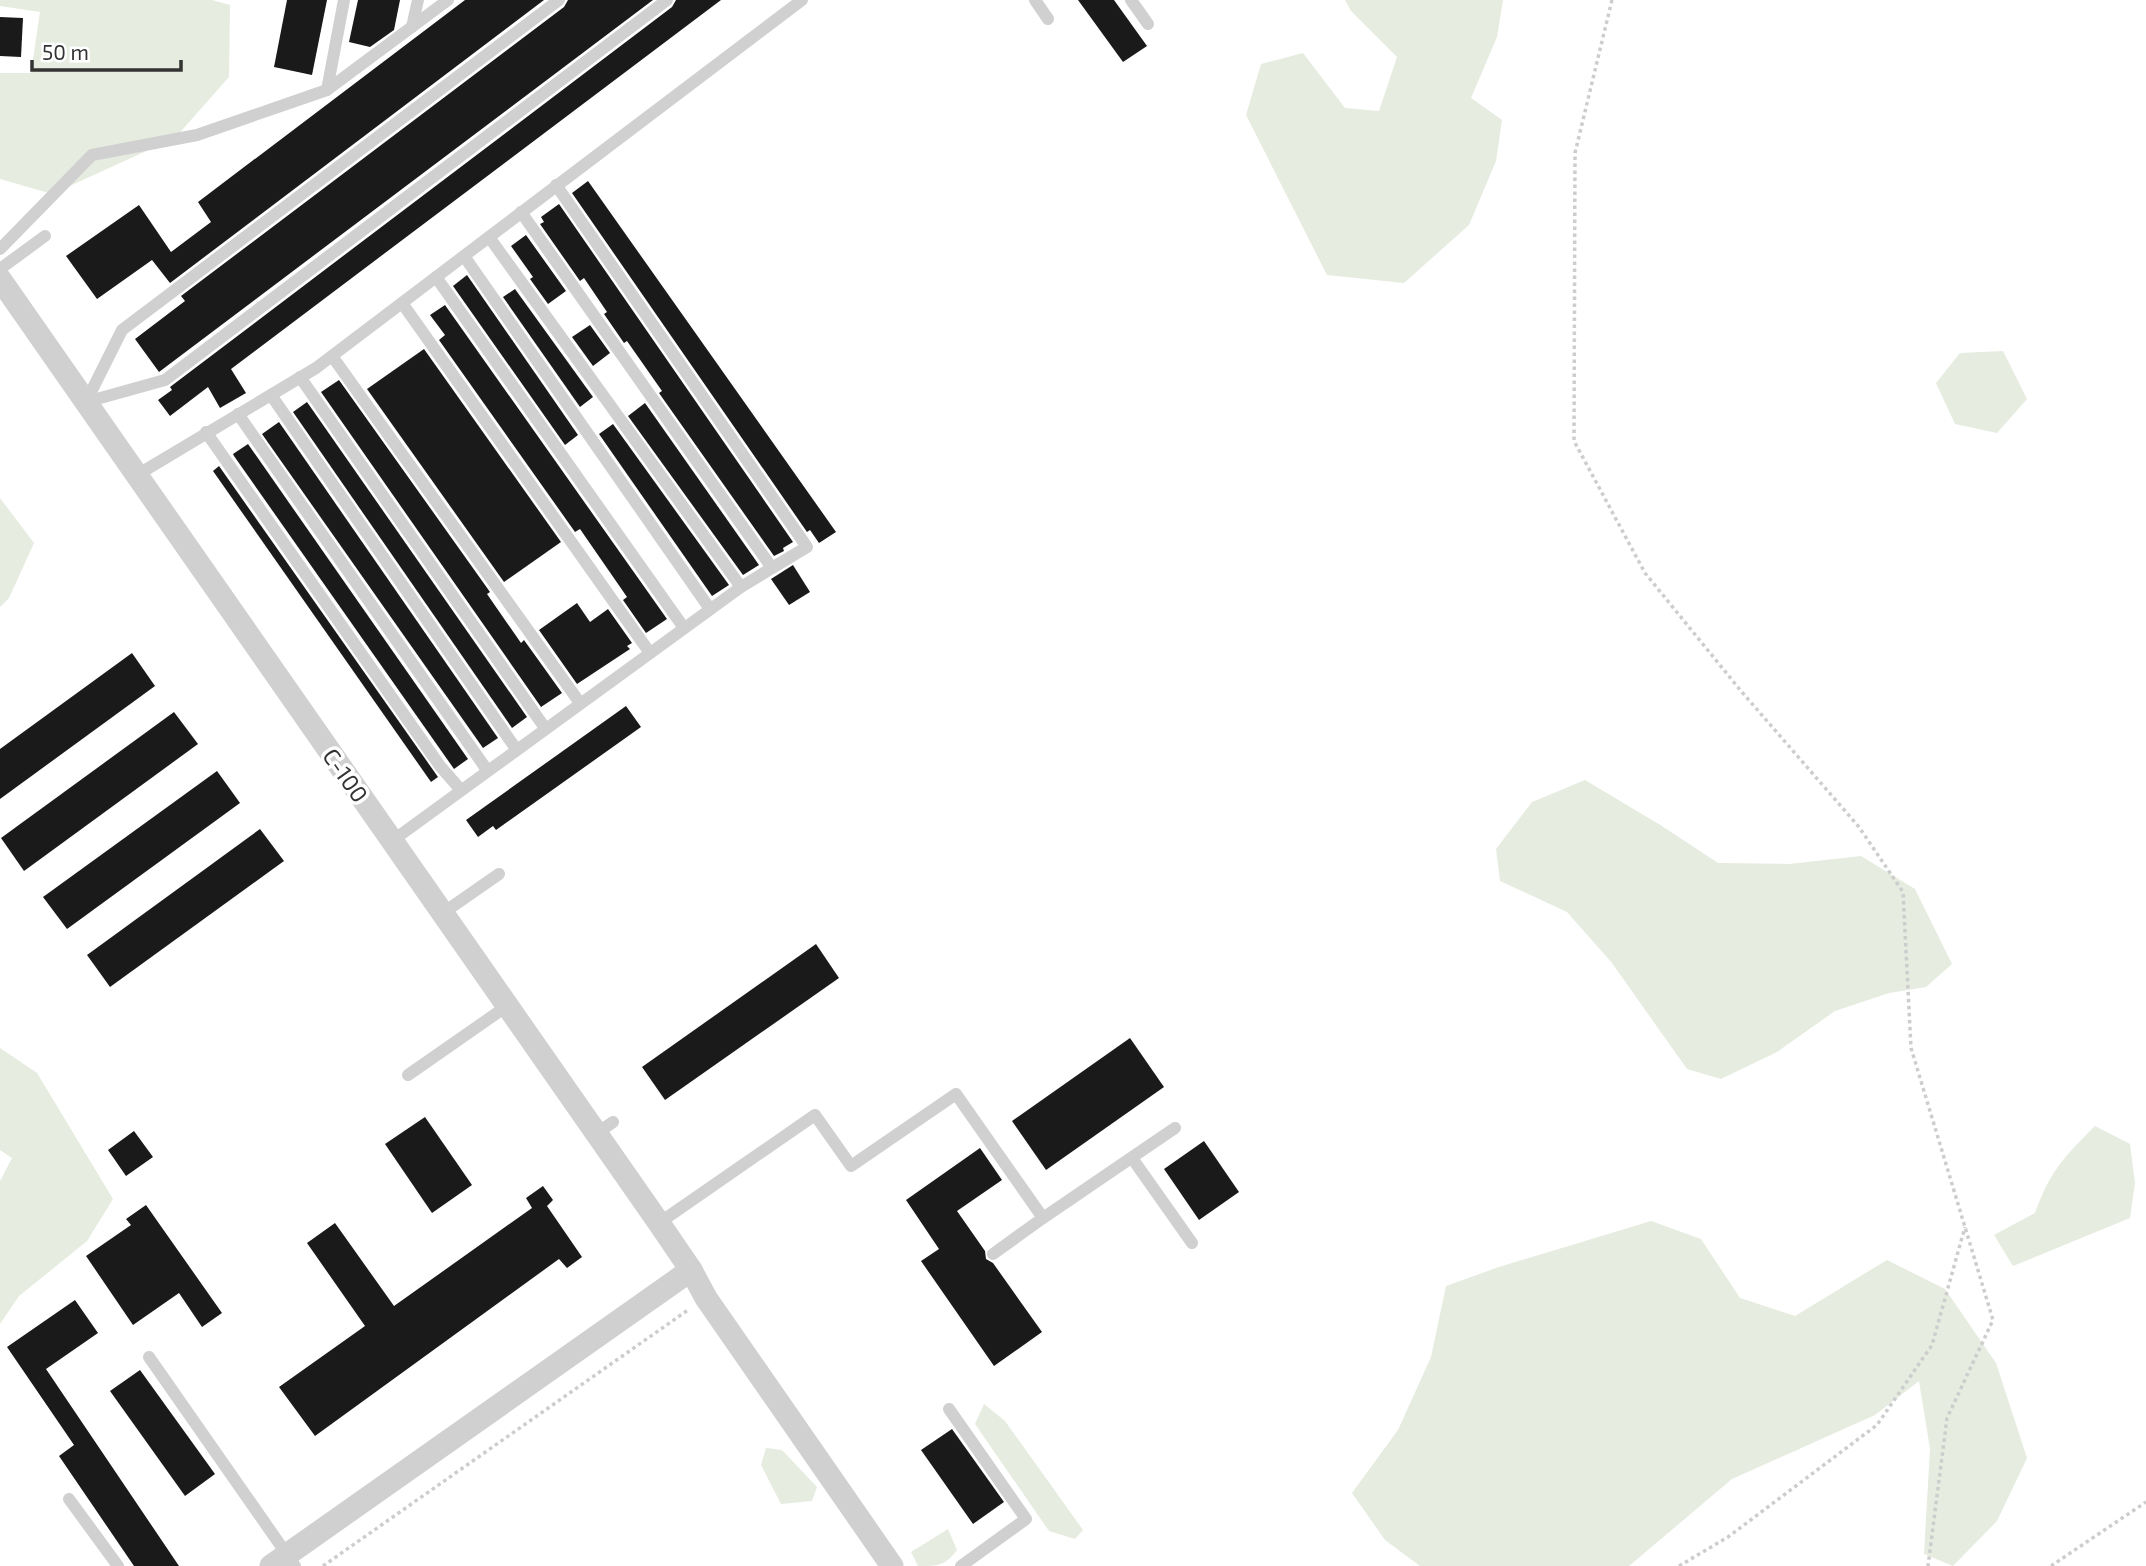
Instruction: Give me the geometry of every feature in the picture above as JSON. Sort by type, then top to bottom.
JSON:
[{"type":"street","name":"С-100","points":[[0,279],[507,1006],[605,1128],[706,1298],[892,1566]]},
{"type":"street","points":[[284,1562],[691,1270]]},
{"type":"lane","points":[[327,90],[344,0]]},
{"type":"lane","points":[[412,27],[418,0]]},
{"type":"lane","points":[[0,249],[92,155],[197,135],[327,90],[448,0]]},
{"type":"lane","points":[[86,402],[122,330],[559,0]]},
{"type":"lane","points":[[86,402],[165,380],[667,0]]},
{"type":"lane","points":[[137,475],[332,356],[802,0]]},
{"type":"lane","points":[[1034,0],[1048,19]]},
{"type":"lane","points":[[1130,0],[1148,24]]},
{"type":"lane","points":[[392,841],[741,587],[807,547],[556,186]]},
{"type":"lane","points":[[522,212],[772,568]]},
{"type":"lane","points":[[0,269],[45,236]]},
{"type":"lane","points":[[489,237],[741,587]]},
{"type":"lane","points":[[464,256],[710,609]]},
{"type":"lane","points":[[436,277],[684,628]]},
{"type":"lane","points":[[402,303],[650,653]]},
{"type":"lane","points":[[332,356],[580,703]]},
{"type":"lane","points":[[300,377],[545,728]]},
{"type":"lane","points":[[271,395],[516,749]]},
{"type":"lane","points":[[238,414],[487,770]]},
{"type":"lane","points":[[206,432],[440,766],[460,789]]},
{"type":"lane","points":[[443,914],[499,874]]},
{"type":"lane","points":[[408,1075],[507,1006]]},
{"type":"lane","points":[[659,1223],[815,1115],[851,1166],[956,1094],[1044,1219]]},
{"type":"lane","points":[[993,1254],[1175,1128]]},
{"type":"lane","points":[[1132,1158],[1192,1242]]},
{"type":"lane","points":[[149,1357],[284,1562]]},
{"type":"lane","points":[[949,1409],[1026,1519],[961,1566]]},
{"type":"lane","points":[[69,1499],[118,1566]]},
{"type":"path","points":[[1612,0],[1575,153],[1574,441],[1645,573],[1741,691],[1859,827],[1903,892],[1911,1048],[1993,1320],[1947,1418],[1928,1566]]},
{"type":"path","points":[[1679,1566],[1728,1537],[1877,1425],[1933,1345],[1966,1225]]},
{"type":"path","points":[[323,1566],[706,1298]]},
{"type":"path","points":[[2051,1566],[2146,1503]]},
{"type":"shaded area","points":[[0,0],[212,0],[230,5],[229,77],[175,138],[52,194],[0,179],[0,73],[31,73],[40,12],[0,6]]},
{"type":"shaded area","points":[[1345,0],[1503,0],[1497,37],[1471,98],[1502,120],[1496,161],[1469,225],[1404,283],[1327,275],[1246,115],[1261,64],[1303,53],[1345,108],[1379,111],[1397,57],[1351,11]]},
{"type":"shaded area","points":[[2003,351],[2027,399],[1997,433],[1955,424],[1936,383],[1960,353]]},
{"type":"shaded area","points":[[0,498],[34,543],[9,598],[0,607]]},
{"type":"shaded area","points":[[1585,780],[1718,863],[1789,864],[1861,856],[1915,889],[1952,964],[1926,987],[1889,993],[1835,1011],[1777,1052],[1721,1079],[1687,1069],[1612,963],[1567,912],[1500,881],[1496,849],[1532,802]]},
{"type":"shaded area","points":[[0,1048],[37,1073],[113,1199],[87,1241],[19,1296],[0,1324],[0,1181],[12,1158],[0,1150]]},
{"type":"shaded area","points":[[2095,1126],[2130,1144],[2135,1183],[2130,1218],[2013,1266],[1994,1235],[2035,1213],[2046,1186],[2059,1165]]},
{"type":"shaded area","points":[[1651,1221],[1701,1239],[1740,1298],[1795,1316],[1887,1260],[1945,1289],[1996,1363],[2027,1458],[1997,1521],[1953,1566],[1924,1554],[1930,1449],[1919,1381],[1875,1415],[1732,1479],[1629,1566],[1420,1566],[1385,1540],[1352,1493],[1398,1430],[1431,1357],[1446,1286]]},
{"type":"shaded area","points":[[984,1404],[1005,1421],[1083,1530],[1075,1539],[1049,1531],[975,1424]]},
{"type":"shaded area","points":[[766,1448],[782,1450],[817,1487],[812,1501],[781,1504],[761,1465]]},
{"type":"shaded area","points":[[948,1529],[957,1550],[940,1564],[918,1566],[911,1552]]},
{"type":"building","points":[[287,0],[327,0],[312,75],[274,67]]},
{"type":"building","points":[[358,0],[400,0],[394,30],[370,47],[349,42]]},
{"type":"building","points":[[465,0],[544,0],[170,283],[152,260],[97,299],[66,256],[139,205],[171,252],[211,222],[198,202]]},
{"type":"building","points":[[568,0],[653,0],[159,372],[135,339],[185,301],[181,296],[564,7]]},
{"type":"building","points":[[676,0],[721,0],[231,369],[246,393],[220,408],[208,387],[170,416],[158,400],[172,390],[170,387],[672,7]]},
{"type":"building","points":[[1078,0],[1114,0],[1147,46],[1123,62]]},
{"type":"building","points":[[0,17],[23,18],[21,57],[0,56]]},
{"type":"building","points":[[588,181],[836,532],[819,543],[810,530],[807,532],[572,193]]},
{"type":"building","points":[[559,204],[793,542],[783,548],[784,551],[774,556],[659,393],[662,391],[627,341],[624,343],[604,314],[607,312],[584,278],[580,281],[540,224],[544,222],[541,217]]},
{"type":"building","points":[[526,235],[566,291],[548,304],[511,246]]},
{"type":"building","points":[[467,275],[578,435],[565,445],[453,286]]},
{"type":"building","points":[[515,289],[593,397],[580,407],[503,297]]},
{"type":"building","points":[[445,305],[667,619],[646,633],[623,600],[627,597],[580,529],[575,532],[439,340],[445,335],[430,315]]},
{"type":"building","points":[[590,325],[610,353],[593,366],[572,337]]},
{"type":"building","points":[[424,349],[561,542],[504,582],[367,389]]},
{"type":"building","points":[[339,380],[490,592],[487,594],[521,643],[524,640],[562,693],[541,707],[321,392]]},
{"type":"building","points":[[307,402],[527,717],[512,728],[293,412]]},
{"type":"building","points":[[645,403],[759,565],[743,575],[628,416]]},
{"type":"building","points":[[279,422],[498,738],[483,748],[262,434]]},
{"type":"building","points":[[613,424],[729,585],[712,596],[599,434]]},
{"type":"building","points":[[248,444],[468,759],[454,769],[234,456],[233,454]]},
{"type":"building","points":[[219,466],[438,777],[431,782],[213,471]]},
{"type":"building","points":[[793,565],[810,592],[789,605],[771,579]]},
{"type":"building","points":[[577,603],[590,622],[608,609],[632,643],[627,646],[630,649],[577,684],[539,630]]},
{"type":"building","points":[[132,653],[155,686],[0,799],[0,749]]},
{"type":"building","points":[[626,706],[641,727],[496,830],[493,826],[478,837],[466,820]]},
{"type":"building","points":[[174,712],[198,744],[24,871],[1,838]]},
{"type":"building","points":[[217,771],[240,803],[67,929],[43,897]]},
{"type":"building","points":[[260,829],[284,861],[110,987],[87,955]]},
{"type":"building","points":[[816,944],[839,978],[665,1100],[642,1067]]},
{"type":"building","points":[[1130,1038],[1164,1087],[1046,1170],[1012,1121]]},
{"type":"building","points":[[425,1117],[472,1185],[432,1213],[385,1144]]},
{"type":"building","points":[[134,1131],[153,1157],[126,1176],[108,1150]]},
{"type":"building","points":[[1204,1141],[1239,1192],[1199,1220],[1164,1169]]},
{"type":"building","points":[[980,1148],[1002,1180],[957,1211],[985,1251],[986,1259],[993,1263],[1042,1332],[994,1366],[921,1261],[939,1249],[906,1200]]},
{"type":"building","points":[[543,1186],[553,1200],[547,1206],[582,1257],[567,1268],[559,1259],[315,1436],[279,1387],[365,1326],[307,1243],[335,1223],[394,1306],[532,1208],[526,1198]]},
{"type":"building","points":[[146,1205],[222,1313],[202,1327],[179,1293],[133,1325],[86,1256],[131,1225],[126,1219]]},
{"type":"building","points":[[75,1300],[98,1333],[46,1369],[179,1566],[134,1566],[59,1456],[74,1445],[7,1347]]},
{"type":"building","points":[[140,1370],[215,1474],[185,1496],[110,1391]]},
{"type":"building","points":[[952,1429],[1004,1502],[973,1524],[921,1450]]}]
